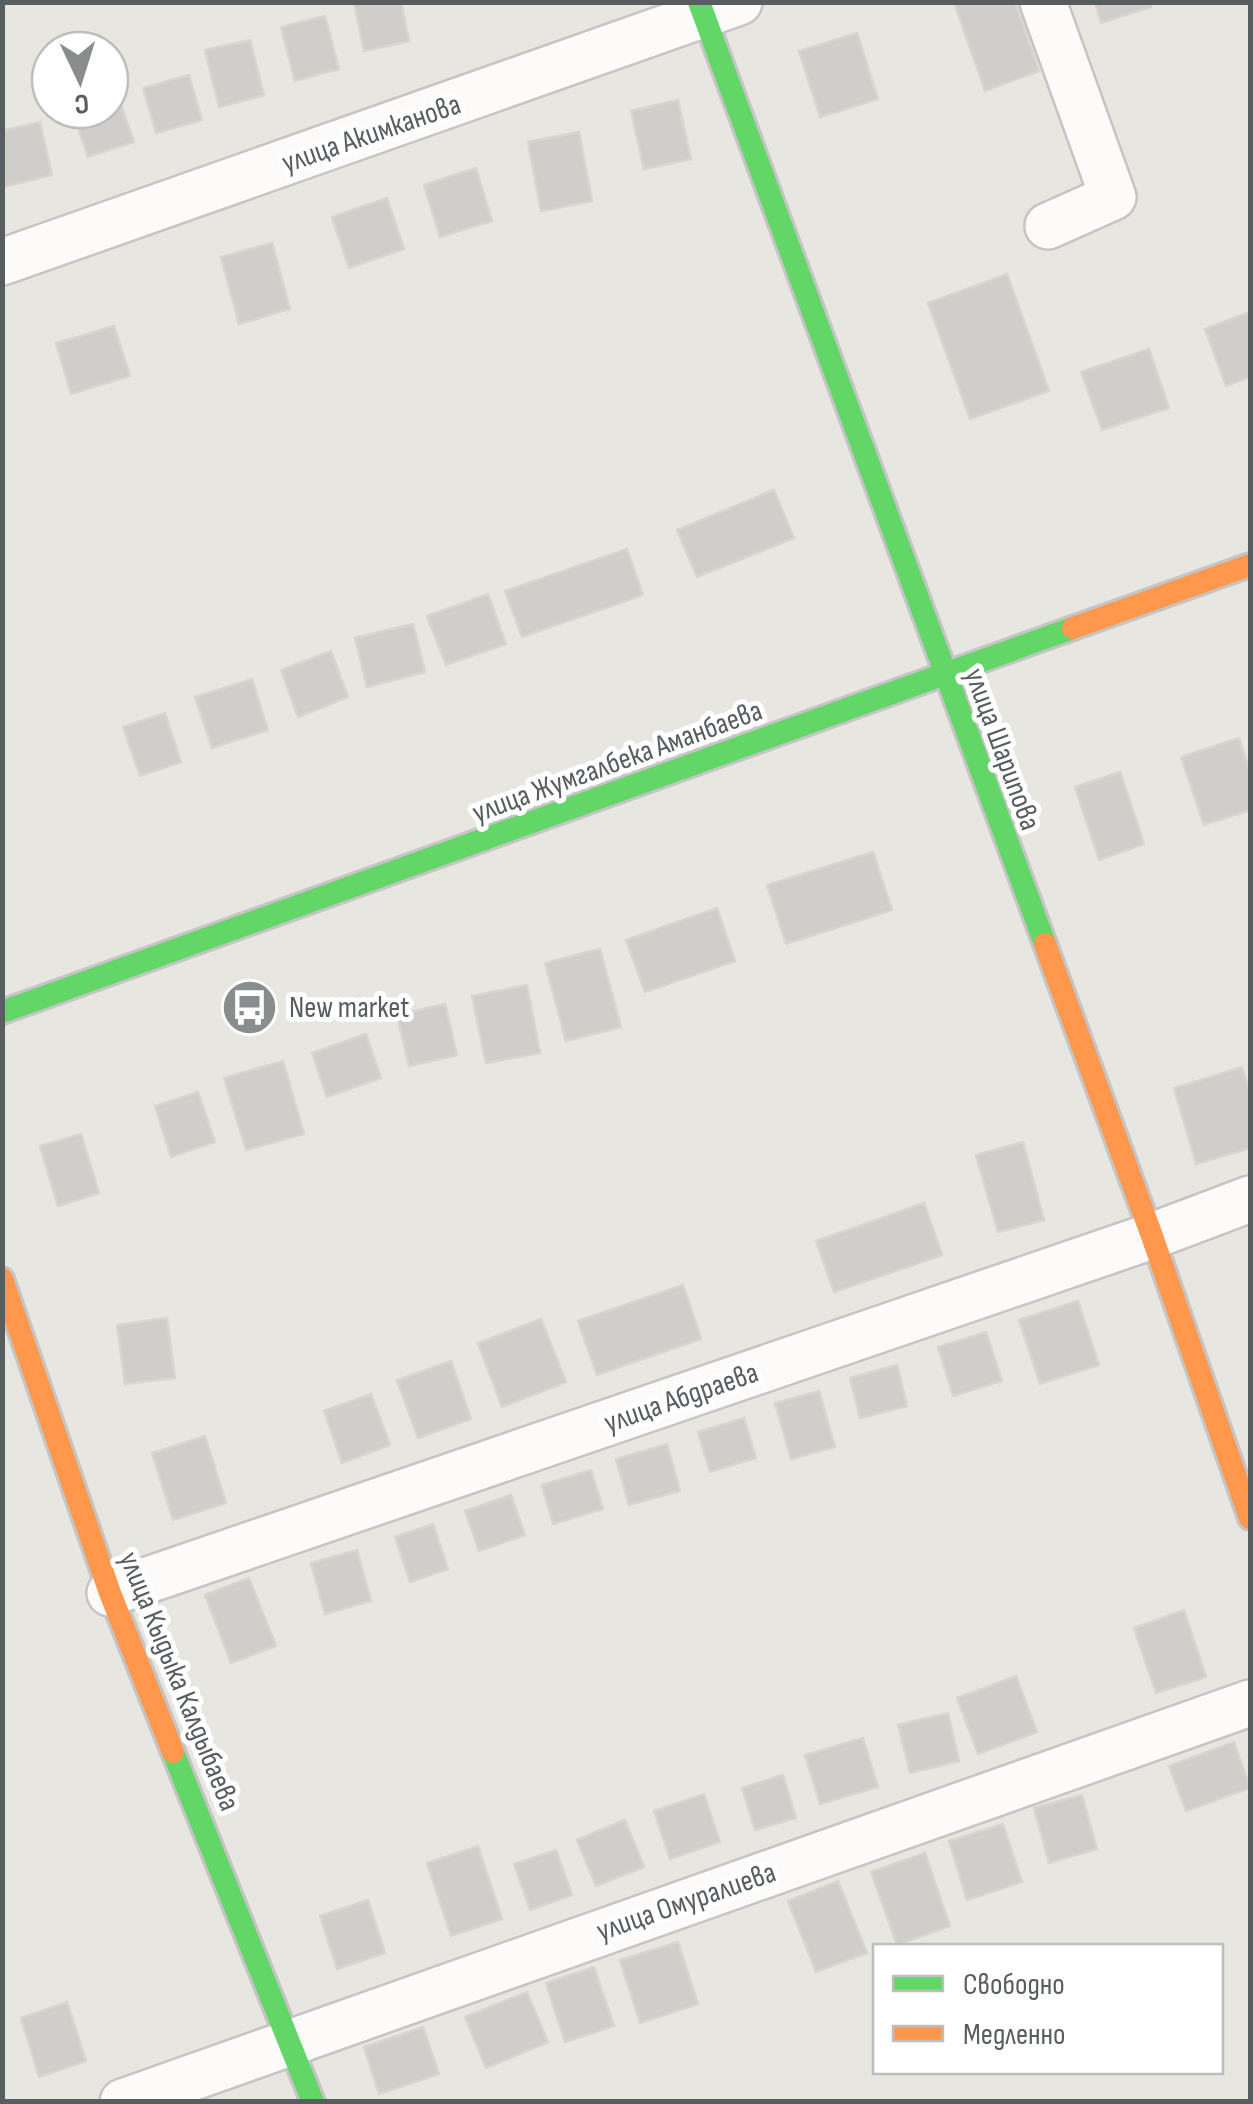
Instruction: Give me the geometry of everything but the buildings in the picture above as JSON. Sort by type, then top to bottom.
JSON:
[{"type":"street","points":[[1043,2],[1113,197],[1048,226]]},
{"type":"street","name":"улица Акимканова","points":[[2,262],[714,7]]},
{"type":"street","name":"улица Шарипова","points":[[714,7],[944,675],[1152,1236],[1250,1518]]},
{"type":"street","name":"улица Жумгалбека Аманбаева","points":[[2,1012],[1250,565]]},
{"type":"street","name":"улица Абдраева","points":[[110,1593],[1152,1236],[1250,1198]]},
{"type":"street","name":"улица Кыдыка Калдыбаева","points":[[2,1279],[110,1593],[313,2102]]},
{"type":"street","name":"улица Омуралиева","points":[[123,2102],[1250,1703]]},
{"type":"traffic: fast","points":[[699,2],[1045,944]]},
{"type":"traffic: fast","points":[[2,1012],[1073,628]]},
{"type":"traffic: fast","points":[[173,1752],[313,2102]]},
{"type":"traffic: slow","points":[[1073,628],[1250,565]]},
{"type":"traffic: slow","points":[[1045,944],[1250,1518]]},
{"type":"traffic: slow","points":[[2,1279],[110,1593],[173,1752]]},
{"type":"place","name":"New market","points":[[250,1007]]}]
